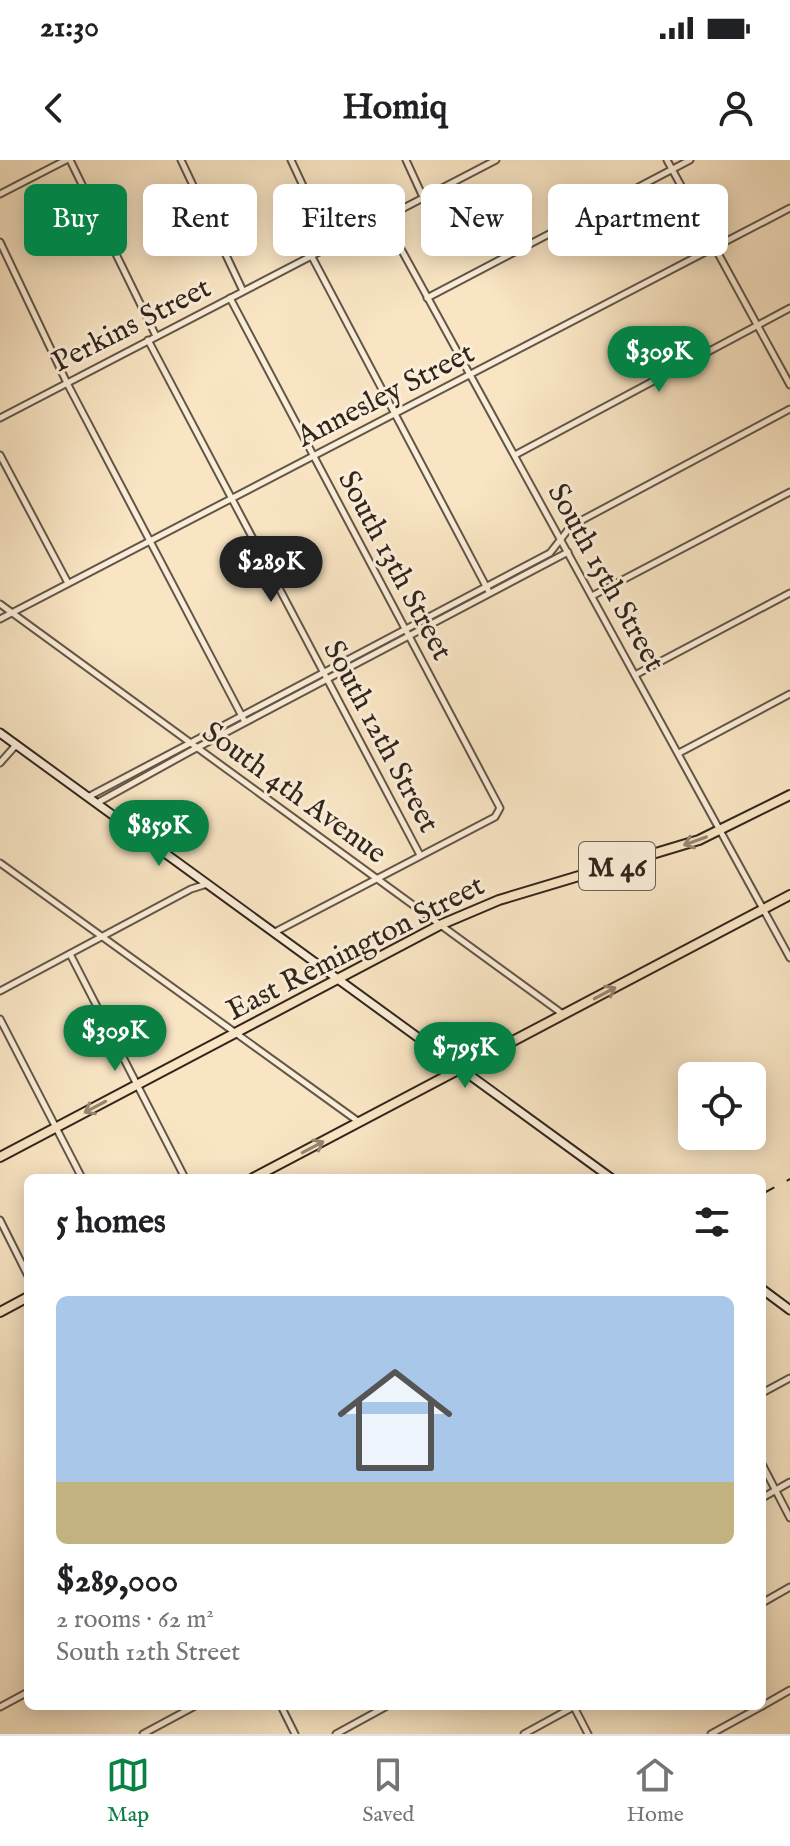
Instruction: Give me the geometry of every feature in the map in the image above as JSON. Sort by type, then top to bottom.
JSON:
[{"type":"highway","name":"East Remington Street","points":[[0,1157],[440,925],[499,900],[662,853],[722,830],[790,795]]},
{"type":"highway","points":[[261,1174],[790,895]]},
{"type":"highway","points":[[0,1312],[24,1299]]},
{"type":"main road","points":[[0,733],[606,1174]]},
{"type":"main road","points":[[766,1293],[790,1310]]},
{"type":"street","points":[[0,194],[68,160],[156,336]]},
{"type":"street","points":[[181,160],[243,291]]},
{"type":"street","points":[[291,160],[302,184]]},
{"type":"street","points":[[406,160],[421,193]]},
{"type":"street","name":"Perkins Street","points":[[449,184],[496,160]]},
{"type":"street","points":[[667,160],[680,184]]},
{"type":"street","points":[[427,298],[690,160]]},
{"type":"street","name":"Annesley Street","points":[[728,241],[790,208]]},
{"type":"street","points":[[0,242],[67,383],[245,722]]},
{"type":"street","name":"Perkins Street","points":[[0,418],[309,256]]},
{"type":"street","points":[[312,256],[488,590]]},
{"type":"street","name":"South 15th Street","points":[[404,256],[790,958]]},
{"type":"street","name":"Annesley Street","points":[[0,619],[699,256]]},
{"type":"street","points":[[718,256],[790,385]]},
{"type":"street","name":"South 13th Street","points":[[230,298],[500,811],[495,817],[420,855]]},
{"type":"street","points":[[515,455],[790,308]]},
{"type":"street","name":"South 12th Street","points":[[148,340],[420,855]]},
{"type":"street","points":[[97,803],[409,636],[550,553],[571,526],[790,409]]},
{"type":"street","points":[[0,455],[68,583]]},
{"type":"street","points":[[592,596],[790,492]]},
{"type":"street","points":[[88,797],[405,629],[568,552]]},
{"type":"street","points":[[635,675],[790,593]]},
{"type":"street","name":"South 4th Avenue","points":[[0,604],[564,1015]]},
{"type":"street","points":[[679,753],[790,694]]},
{"type":"street","points":[[0,763],[16,745]]},
{"type":"street","points":[[274,933],[420,855]]},
{"type":"street","points":[[0,863],[359,1122]]},
{"type":"street","points":[[0,991],[191,889],[207,884]]},
{"type":"street","points":[[70,954],[183,1174]]},
{"type":"street","points":[[0,1019],[80,1174]]},
{"type":"street","points":[[0,1220],[24,1268]]},
{"type":"street","points":[[766,1391],[790,1378]]},
{"type":"street","points":[[766,1471],[790,1518]]},
{"type":"street","points":[[766,1496],[790,1482]]},
{"type":"street","points":[[766,1601],[790,1587]]},
{"type":"street","points":[[766,1704],[790,1690]]},
{"type":"street","points":[[0,1707],[24,1694]]},
{"type":"street","points":[[143,1734],[188,1710]]},
{"type":"street","points":[[283,1710],[295,1734]]},
{"type":"street","points":[[336,1734],[380,1710]]},
{"type":"street","points":[[524,1734],[567,1710]]},
{"type":"street","points":[[576,1710],[588,1734]]},
{"type":"street","points":[[711,1734],[755,1710]]},
{"type":"railway","points":[[766,1192],[790,1179]]}]
